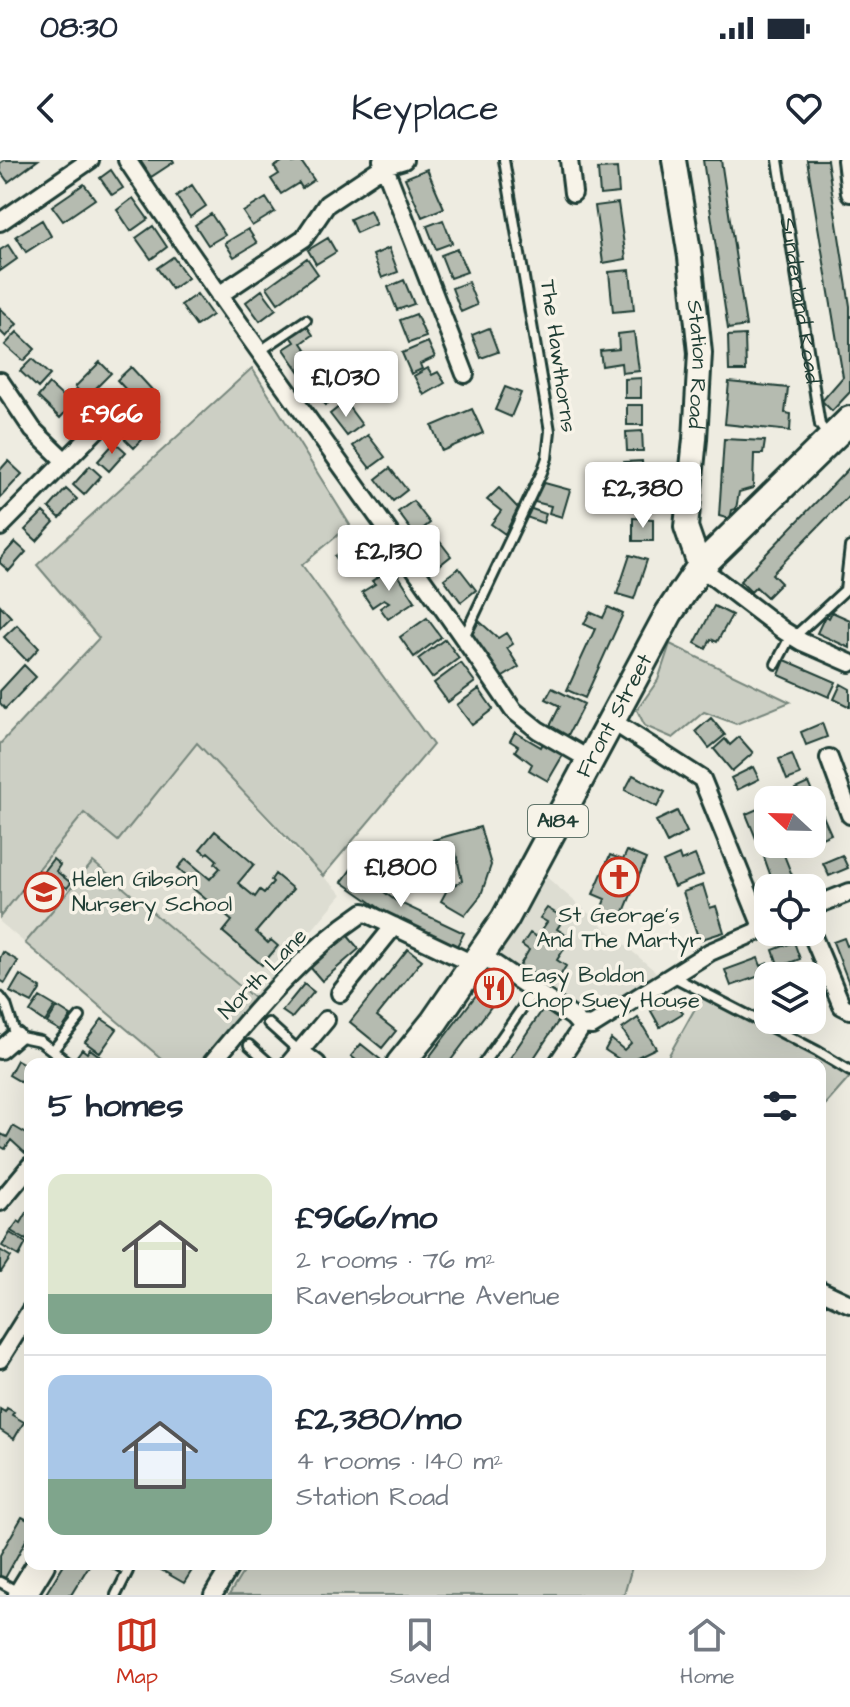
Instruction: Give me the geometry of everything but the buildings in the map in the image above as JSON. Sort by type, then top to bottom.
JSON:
[{"type":"main road","name":"Station Road","points":[[674,160],[690,257],[700,353],[686,527],[700,567]]},
{"type":"main road","name":"A184","points":[[700,567],[850,420]]},
{"type":"main road","name":"Front Street","points":[[405,1058],[434,1022],[505,919],[669,613],[700,567]]},
{"type":"main road","points":[[22,1595],[37,1570]]},
{"type":"street","points":[[0,222],[90,160]]},
{"type":"street","points":[[127,160],[513,710],[538,730],[590,760]]},
{"type":"street","points":[[219,295],[304,238],[327,204],[383,163],[404,160]]},
{"type":"street","points":[[569,160],[573,193]]},
{"type":"street","points":[[846,160],[850,193]]},
{"type":"street","points":[[383,163],[465,374]]},
{"type":"street","points":[[0,381],[33,430],[65,461]]},
{"type":"street","points":[[0,527],[111,415]]},
{"type":"street","points":[[700,567],[792,636],[850,663]]},
{"type":"street","points":[[612,721],[702,779],[754,902]]},
{"type":"street","points":[[829,758],[850,815]]},
{"type":"street","points":[[826,901],[850,892]]},
{"type":"street","name":"North Lane","points":[[216,1058],[297,965],[351,921],[364,912],[394,926]]},
{"type":"street","points":[[340,993],[394,926],[478,960],[534,991],[580,1025],[592,1026],[710,952],[754,933]]},
{"type":"street","points":[[817,946],[842,1006],[850,1010]]},
{"type":"street","points":[[294,1058],[326,1020]]},
{"type":"street","points":[[561,1058],[580,1025]]},
{"type":"street","points":[[0,1050],[16,1036]]},
{"type":"street","points":[[0,1202],[24,1173]]},
{"type":"street","points":[[826,1293],[850,1304]]},
{"type":"street","points":[[0,1359],[24,1321]]},
{"type":"street","points":[[213,1595],[228,1570]]},
{"type":"lane","name":"The Hawthorns","points":[[464,638],[542,472],[549,445],[550,431],[504,160]]},
{"type":"lane","name":"Sunderland Road","points":[[778,160],[820,425],[830,439]]},
{"type":"lane","points":[[259,352],[306,320]]},
{"type":"lane","points":[[776,664],[792,636],[847,592],[850,547]]},
{"type":"lane","points":[[672,975],[850,1071]]},
{"type":"lane","points":[[487,1058],[534,991]]},
{"type":"lane","points":[[0,997],[6,1005],[16,1036],[40,1041],[63,1058]]},
{"type":"lane","points":[[53,1050],[80,1017]]},
{"type":"lane","points":[[268,1023],[294,1058]]},
{"type":"lane","points":[[249,1045],[263,1058]]},
{"type":"lane","points":[[116,1595],[126,1570]]},
{"type":"lane","points":[[0,1582],[22,1595]]},
{"type":"shaded area","points":[[252,368],[350,525],[302,565],[433,745],[323,876],[197,743],[118,841],[84,813],[0,917],[0,744],[99,638],[37,565]]},
{"type":"shaded area","points":[[670,644],[790,702],[736,724],[704,712],[673,738],[645,726],[637,710],[658,680]]},
{"type":"shaded area","points":[[197,743],[295,850],[342,894],[205,1058],[161,1058],[0,922],[0,917],[84,813],[119,840]]},
{"type":"shaded area","points":[[93,862],[255,999],[205,1058],[161,1058],[25,943]]},
{"type":"shaded area","points":[[543,874],[656,972],[594,1015],[573,1010],[493,958]]},
{"type":"shaded area","points":[[702,996],[754,1022],[754,1034],[778,1034],[824,1058],[667,1058]]},
{"type":"shaded area","points":[[826,1059],[850,1074],[850,1077],[826,1104]]},
{"type":"shaded area","points":[[244,1570],[631,1570],[624,1595],[229,1595]]},
{"type":"place","name":"St George's And The Martyr","points":[[619,877]]},
{"type":"place","name":"Helen Gibson Nursery School","points":[[44,892]]},
{"type":"place","name":"Easy Boldon Chop Suey House","points":[[494,988]]}]
